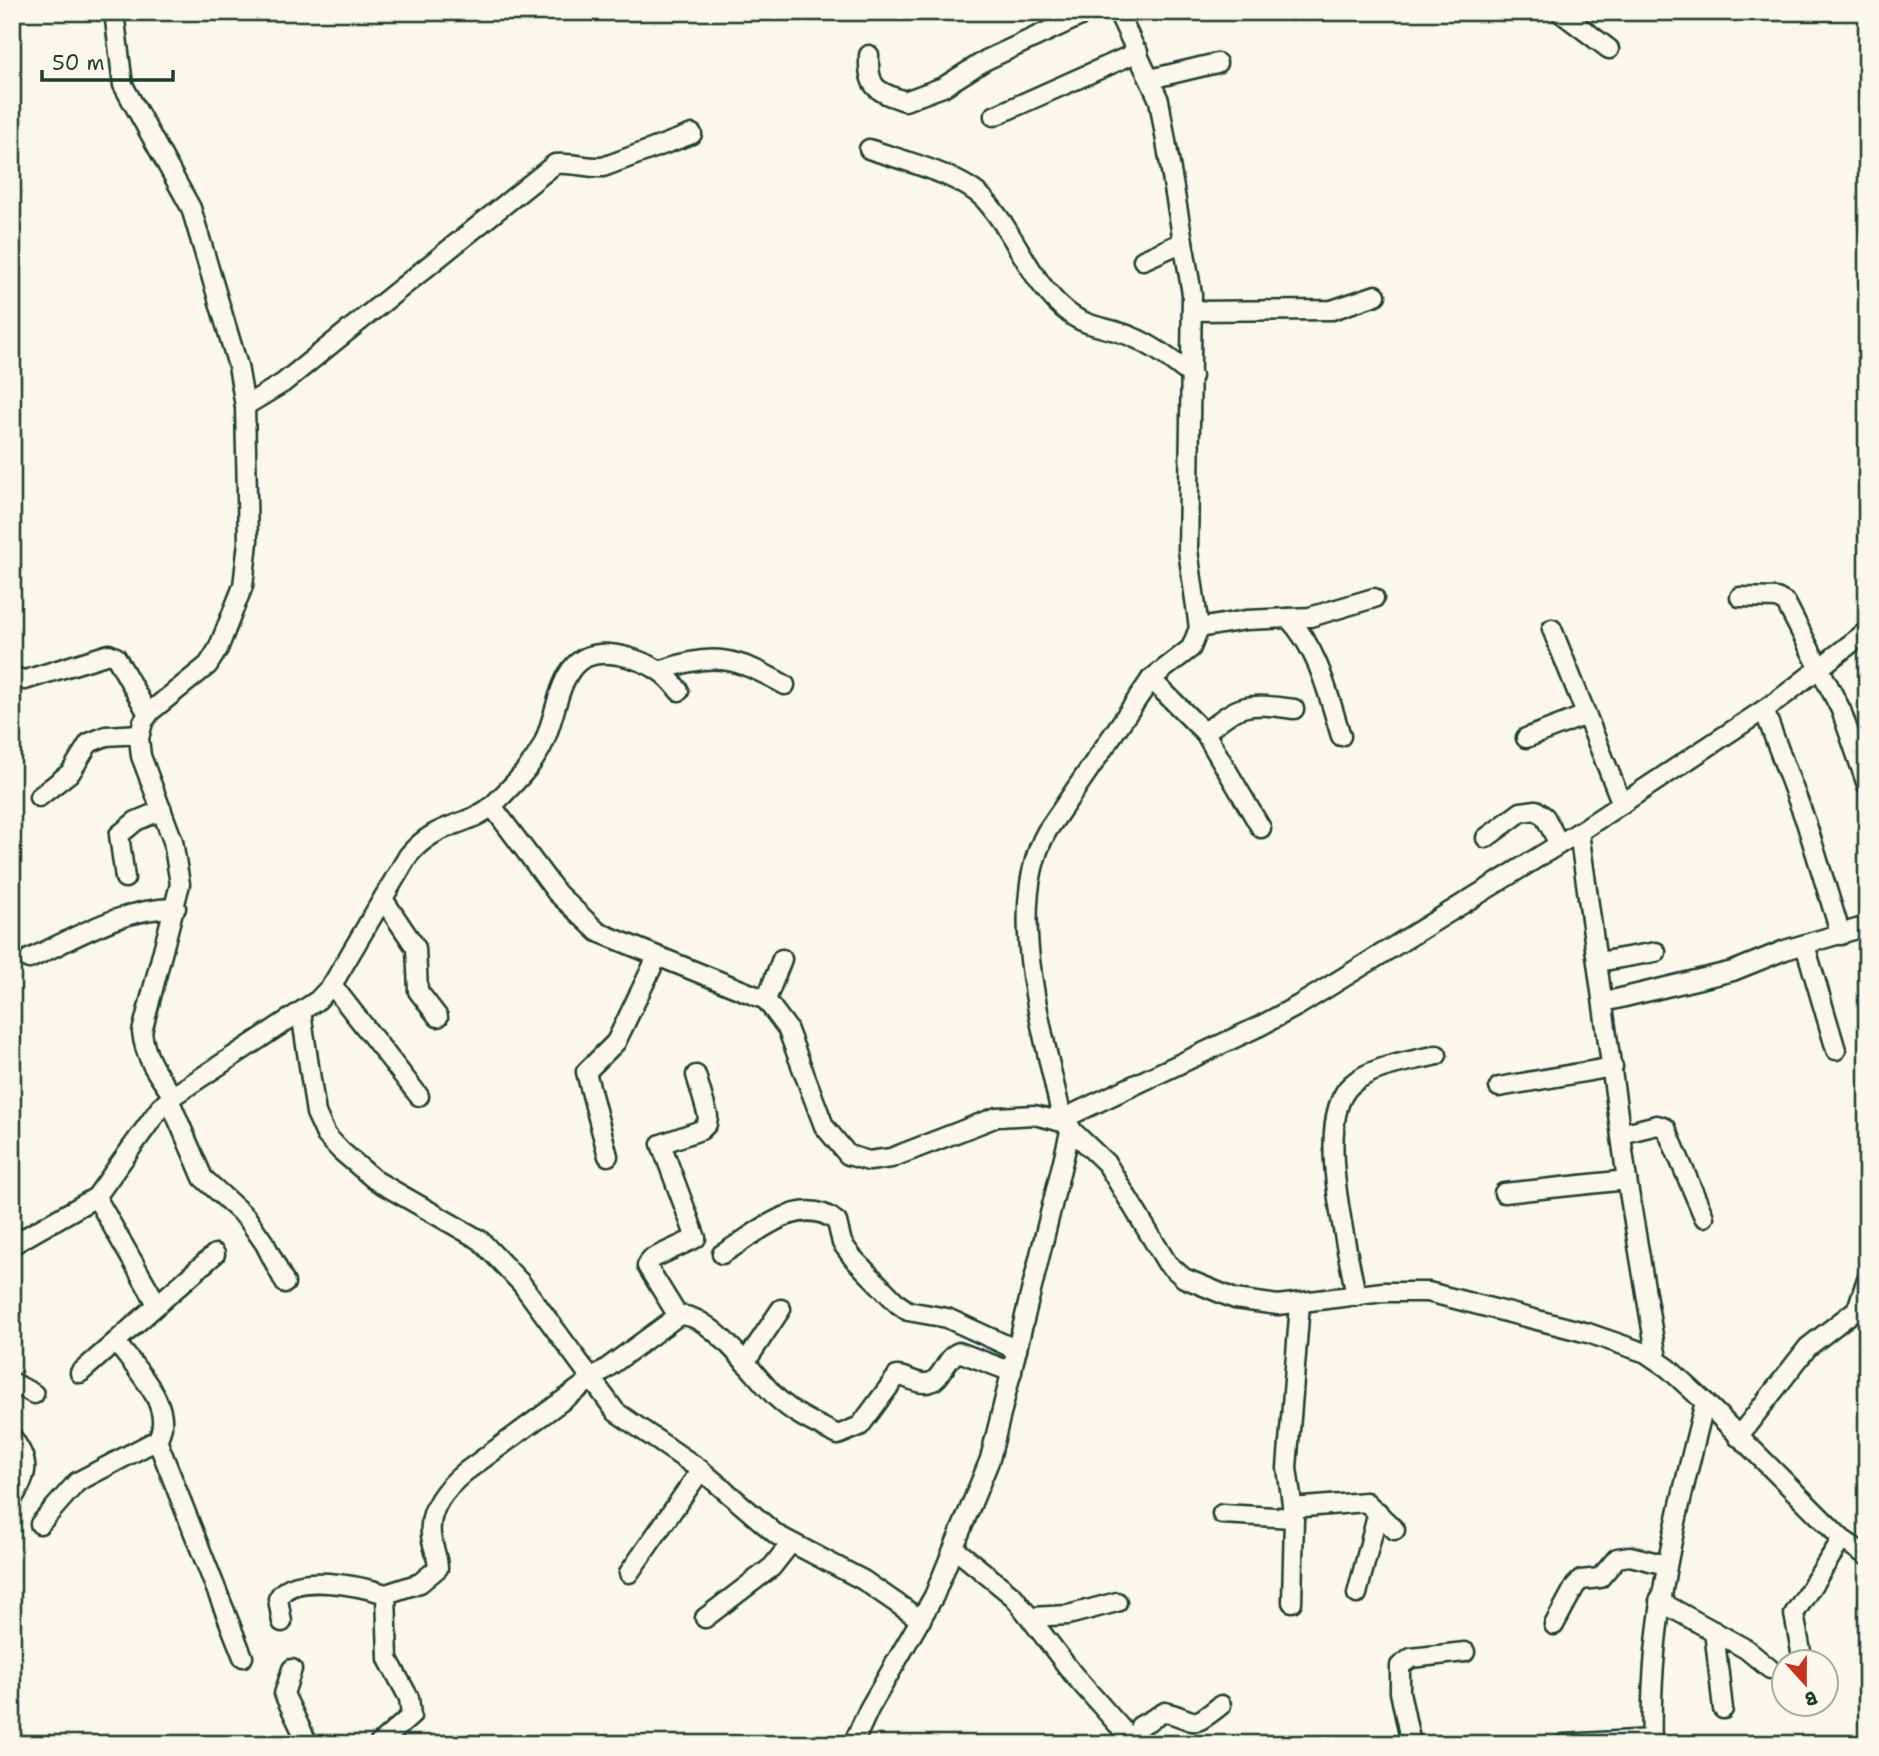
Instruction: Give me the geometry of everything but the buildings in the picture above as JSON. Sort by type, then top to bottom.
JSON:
[{"type":"street","points":[[114,12],[123,85],[191,208],[238,366],[244,401],[248,542],[243,586],[218,649],[208,665],[148,714],[140,734],[141,756],[179,863],[180,884],[142,1032],[144,1050],[150,1065],[171,1097],[203,1178],[247,1218],[265,1244],[285,1283]]},
{"type":"street","points":[[869,55],[868,78],[875,88],[905,101],[943,87],[986,60],[1089,12]]},
{"type":"street","points":[[854,1743],[921,1620],[955,1549],[990,1459],[1017,1350],[1064,1122],[1027,948],[1027,916],[1038,849],[1046,831],[1152,679],[1191,648],[1199,628],[1188,550],[1193,311],[1184,242],[1163,118],[1150,79],[1118,12]]},
{"type":"street","points":[[1560,12],[1609,49]]},
{"type":"street","points":[[994,116],[1138,52]]},
{"type":"street","points":[[1150,79],[1217,62]]},
{"type":"street","points":[[244,401],[283,383],[555,164],[568,162],[591,168],[603,167],[692,134]]},
{"type":"street","points":[[869,149],[964,184],[984,198],[1010,233],[1043,289],[1073,317],[1130,335],[1162,352],[1192,376]]},
{"type":"street","points":[[1143,260],[1184,242]]},
{"type":"street","points":[[1193,311],[1332,310],[1376,295]]},
{"type":"street","points":[[1740,597],[1777,598],[1786,603],[1842,710],[1867,785]]},
{"type":"street","points":[[1199,628],[1246,620],[1326,614],[1374,598]]},
{"type":"street","points":[[1288,618],[1299,630],[1316,659],[1341,736]]},
{"type":"street","points":[[1552,629],[1622,804]]},
{"type":"street","points":[[1064,1122],[1270,1021],[1622,804],[1821,670],[1867,631]]},
{"type":"street","points":[[12,1245],[96,1197],[171,1097],[318,1000],[332,985],[422,839],[492,806],[536,756],[544,741],[558,694],[579,660],[593,653],[609,652],[667,674],[679,691]]},
{"type":"street","points":[[12,677],[25,680],[109,653],[116,657],[148,714]]},
{"type":"street","points":[[660,671],[686,661],[713,658],[753,667],[785,685]]},
{"type":"street","points":[[1152,679],[1205,733],[1261,828]]},
{"type":"street","points":[[1205,733],[1228,712],[1245,704],[1294,709]]},
{"type":"street","points":[[1764,710],[1806,822],[1841,935]]},
{"type":"street","points":[[1526,738],[1586,715]]},
{"type":"street","points":[[39,797],[71,772],[89,743],[106,736],[140,734]]},
{"type":"street","points":[[492,806],[573,912],[605,936],[766,1000],[786,1028],[824,1126],[848,1155],[869,1161],[891,1158],[997,1117],[1016,1114],[1064,1122],[1107,1164],[1167,1263],[1184,1278],[1235,1299],[1278,1306],[1356,1296],[1428,1292],[1588,1333],[1657,1359],[1705,1402],[1842,1539],[1867,1556]]},
{"type":"street","points":[[125,878],[119,835],[136,821],[162,810]]},
{"type":"street","points":[[1486,838],[1521,811],[1536,810],[1545,817],[1559,844]]},
{"type":"street","points":[[1579,832],[1627,1180],[1657,1359]]},
{"type":"street","points":[[383,899],[416,948],[418,991],[438,1017]]},
{"type":"street","points":[[29,959],[116,918],[147,908],[176,908]]},
{"type":"street","points":[[1604,1002],[1733,971],[1867,926]]},
{"type":"street","points":[[1805,945],[1836,1050]]},
{"type":"street","points":[[1598,962],[1656,952]]},
{"type":"street","points":[[608,1156],[586,1072],[616,1042],[657,957]]},
{"type":"street","points":[[766,1000],[782,959]]},
{"type":"street","points":[[332,985],[419,1096]]},
{"type":"street","points":[[301,1012],[309,1084],[316,1114],[326,1135],[367,1174],[480,1240],[521,1283],[615,1412],[701,1470],[790,1544],[863,1580],[921,1620]]},
{"type":"street","points":[[1356,1296],[1332,1157],[1339,1105],[1344,1092],[1354,1082],[1384,1068],[1437,1055]]},
{"type":"street","points":[[1499,1087],[1613,1067]]},
{"type":"street","points":[[678,1317],[647,1266],[651,1259],[696,1238],[662,1144],[701,1130],[707,1124],[708,1116],[695,1075]]},
{"type":"street","points":[[1621,1134],[1657,1125],[1666,1128],[1704,1217]]},
{"type":"street","points":[[1504,1193],[1627,1180]]},
{"type":"street","points":[[96,1197],[157,1304]]},
{"type":"street","points":[[722,1254],[799,1210],[815,1209],[837,1222],[842,1243],[853,1258],[881,1289],[908,1311],[947,1318],[1017,1350]]},
{"type":"street","points":[[80,1373],[215,1254]]},
{"type":"street","points":[[1738,1437],[1808,1347],[1857,1309],[1867,1279]]},
{"type":"street","points":[[1292,1602],[1293,1513],[1286,1468],[1300,1304]]},
{"type":"street","points":[[745,1363],[781,1309]]},
{"type":"street","points":[[282,1622],[278,1599],[290,1588],[336,1582],[386,1594],[420,1583],[438,1568],[431,1535],[431,1517],[451,1484],[678,1317],[694,1319],[718,1334],[778,1399],[804,1418],[838,1435],[860,1426],[897,1376],[928,1384],[937,1379],[951,1354],[959,1352],[1012,1372]]},
{"type":"street","points":[[40,1524],[77,1482],[157,1440],[163,1429],[164,1416],[157,1400],[116,1342]]},
{"type":"street","points":[[12,1382],[34,1394]]},
{"type":"street","points":[[1564,1744],[1652,1741],[1659,1601],[1678,1503],[1705,1402]]},
{"type":"street","points":[[12,1437],[25,1455],[26,1465],[20,1486],[13,1498]]},
{"type":"street","points":[[157,1440],[243,1657]]},
{"type":"street","points":[[629,1573],[701,1470]]},
{"type":"street","points":[[1222,1514],[1293,1513],[1356,1501],[1366,1502],[1395,1531]]},
{"type":"street","points":[[1357,1594],[1378,1512]]},
{"type":"street","points":[[1801,1648],[1794,1614],[1842,1539]]},
{"type":"street","points":[[705,1618],[772,1567],[790,1544]]},
{"type":"street","points":[[955,1549],[1014,1597],[1073,1674],[1134,1734],[1165,1712],[1186,1721],[1199,1721],[1221,1705]]},
{"type":"street","points":[[1554,1625],[1575,1586],[1581,1580],[1600,1578],[1616,1558],[1630,1556],[1667,1565]]},
{"type":"street","points":[[386,1594],[388,1659],[412,1707],[411,1716],[386,1742]]},
{"type":"street","points":[[1659,1601],[1759,1657],[1770,1669]]},
{"type":"street","points":[[1031,1617],[1068,1615],[1117,1602]]},
{"type":"street","points":[[1714,1631],[1723,1709]]},
{"type":"street","points":[[1411,1744],[1400,1692],[1400,1666],[1411,1658],[1465,1652]]},
{"type":"street","points":[[292,1669],[285,1694],[308,1744]]}]
